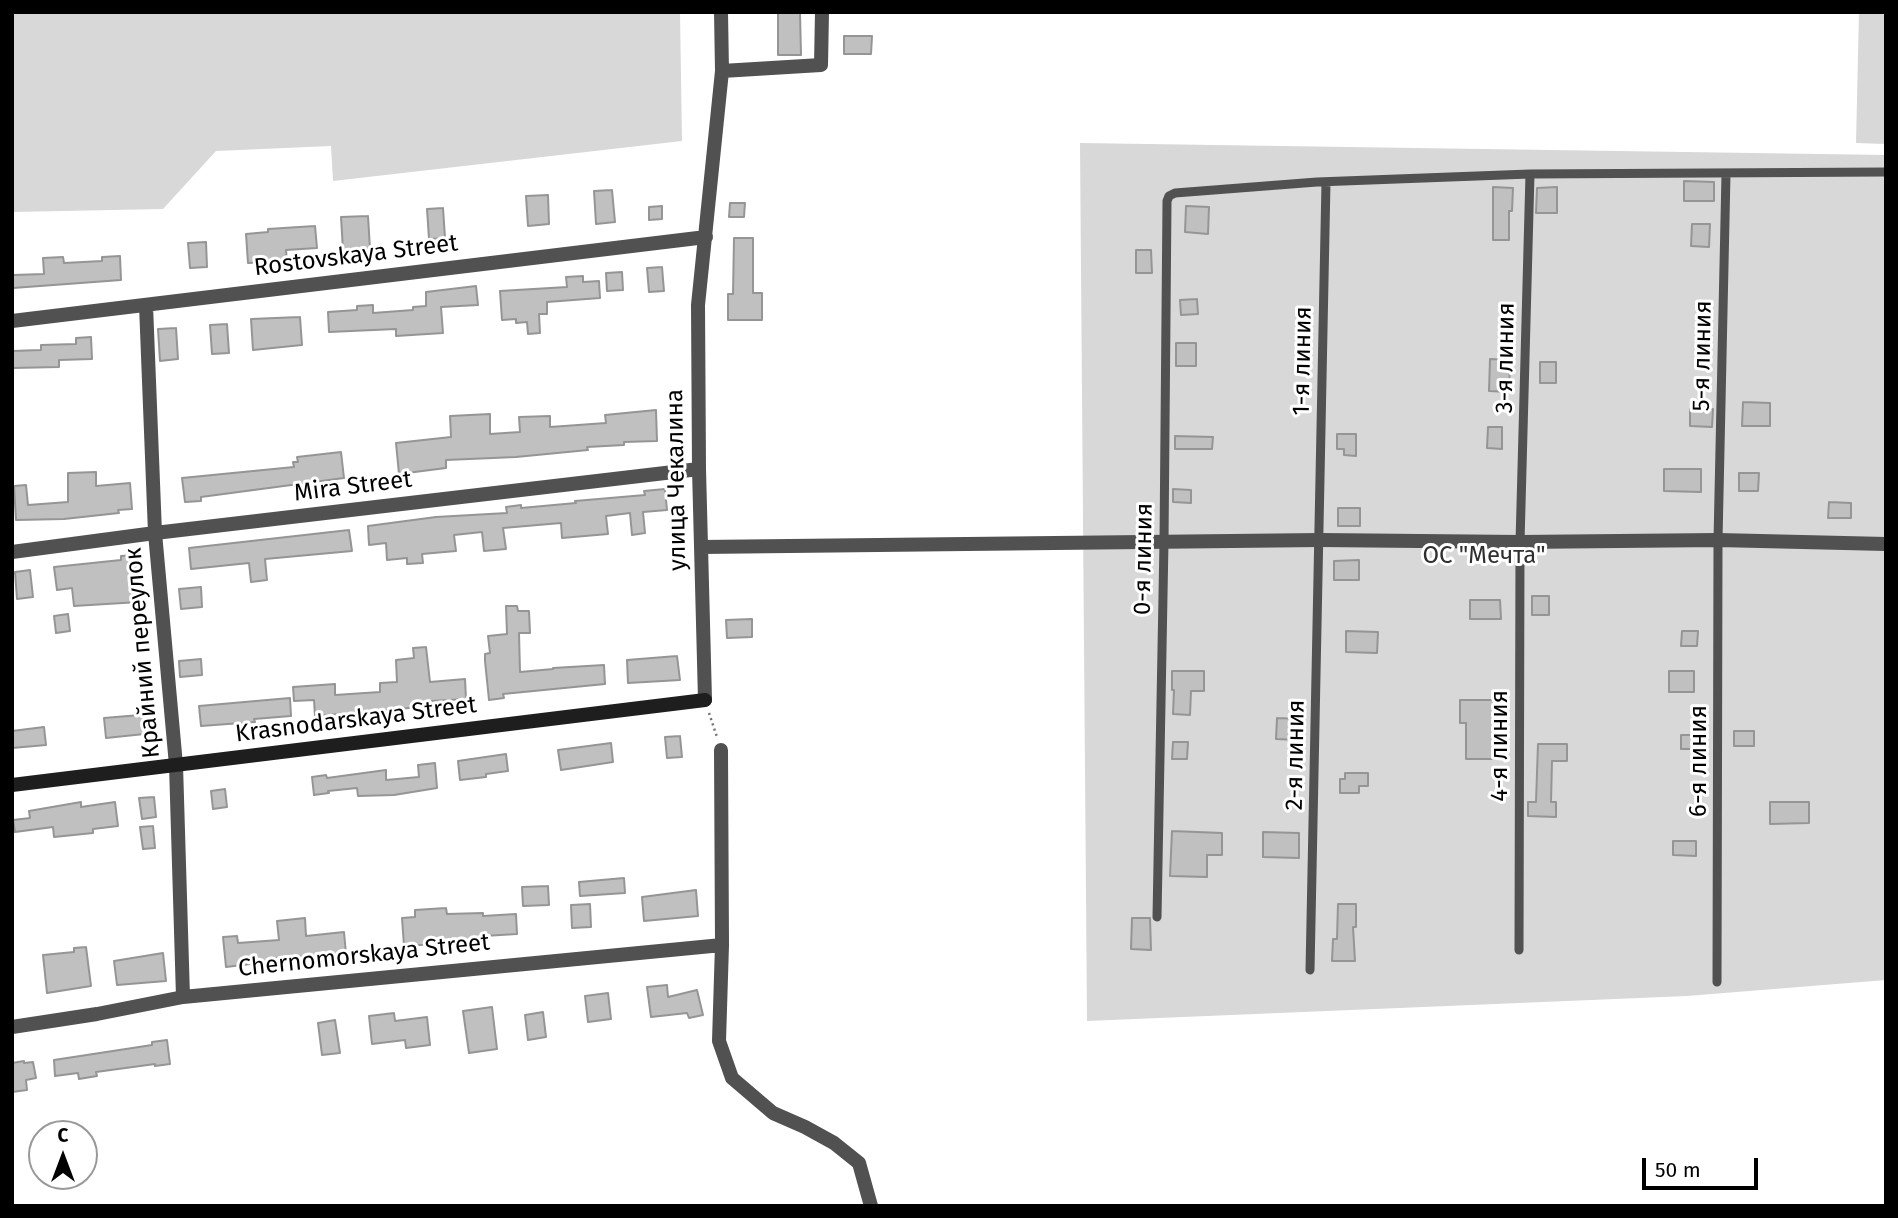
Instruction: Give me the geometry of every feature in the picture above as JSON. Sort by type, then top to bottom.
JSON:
[{"type":"street","name":"улица Чекалина","points":[[705,700],[698,305],[722,71],[721,12]]},
{"type":"street","points":[[722,71],[821,65],[822,12]]},
{"type":"street","name":"Rostovskaya Street","points":[[12,321],[706,237]]},
{"type":"street","name":"Крайний переулок","points":[[146,305],[155,533],[176,765],[183,997]]},
{"type":"street","name":"Mira Street","points":[[12,552],[699,469]]},
{"type":"street","points":[[701,547],[1320,540],[1718,540],[1886,544]]},
{"type":"street","name":"Krasnodarskaya Street","points":[[12,785],[705,700]]},
{"type":"street","points":[[721,750],[722,944],[719,1041],[732,1078],[773,1113],[824,1138],[859,1163],[871,1206]]},
{"type":"street","name":"Chernomorskaya Street","points":[[12,1027],[183,997],[722,944]]},
{"type":"lane","points":[[1326,182],[1530,174],[1886,172]]},
{"type":"lane","name":"3-я линия","points":[[1520,542],[1530,174]]},
{"type":"lane","name":"5-я линия","points":[[1718,540],[1726,174]]},
{"type":"lane","name":"0-я линия","points":[[1157,917],[1167,201],[1175,193],[1326,182]]},
{"type":"lane","name":"1-я линия","points":[[1320,540],[1326,182]]},
{"type":"lane","name":"2-я линия","points":[[1310,970],[1320,540]]},
{"type":"lane","name":"6-я линия","points":[[1717,982],[1718,540]]},
{"type":"lane","name":"4-я линия","points":[[1519,950],[1520,542]]},
{"type":"path","points":[[705,700],[721,750]]},
{"type":"green space","points":[[12,12],[680,12],[682,141],[333,181],[331,146],[216,151],[163,209],[12,212]]},
{"type":"green space","points":[[1859,12],[1886,12],[1886,144],[1856,143]]},
{"type":"green space","name":"ОС \"Мечта\"","points":[[1080,143],[1886,155],[1886,980],[1687,996],[1087,1021]]},
{"type":"building","points":[[778,12],[800,12],[801,55],[778,55]]},
{"type":"building","points":[[844,36],[872,36],[871,54],[844,54]]},
{"type":"building","points":[[1684,181],[1714,182],[1714,201],[1684,201]]},
{"type":"building","points":[[1493,187],[1513,188],[1512,211],[1509,211],[1509,240],[1493,240]]},
{"type":"building","points":[[1557,187],[1557,213],[1536,213],[1537,188]]},
{"type":"building","points":[[612,190],[615,222],[596,224],[594,191]]},
{"type":"building","points":[[548,195],[549,224],[528,226],[526,196]]},
{"type":"building","points":[[730,203],[745,203],[744,217],[729,217]]},
{"type":"building","points":[[662,206],[662,219],[649,220],[649,207]]},
{"type":"building","points":[[1186,206],[1209,207],[1208,234],[1185,232]]},
{"type":"building","points":[[443,208],[445,238],[429,239],[427,209]]},
{"type":"building","points":[[368,216],[370,249],[343,250],[341,217]]},
{"type":"building","points":[[1692,224],[1710,224],[1709,247],[1691,246]]},
{"type":"building","points":[[315,226],[317,248],[286,250],[287,261],[248,263],[246,234],[268,232],[268,229]]},
{"type":"building","points":[[734,238],[753,238],[753,293],[762,293],[762,320],[728,320],[728,294],[733,294]]},
{"type":"building","points":[[206,242],[207,267],[190,268],[188,243]]},
{"type":"building","points":[[1136,250],[1151,250],[1152,273],[1136,273]]},
{"type":"building","points":[[120,256],[121,280],[13,288],[13,275],[44,274],[43,258],[63,257],[64,263],[102,261],[102,257]]},
{"type":"building","points":[[662,267],[664,291],[649,292],[647,268]]},
{"type":"building","points":[[622,272],[623,290],[607,291],[606,273]]},
{"type":"building","points":[[583,276],[583,282],[599,281],[600,298],[547,302],[547,314],[539,314],[540,333],[528,334],[527,322],[516,323],[516,319],[502,320],[500,291],[567,287],[566,277]]},
{"type":"building","points":[[476,286],[478,305],[441,307],[443,333],[396,336],[396,329],[329,332],[328,312],[357,310],[357,306],[373,305],[373,313],[413,310],[413,307],[426,306],[426,292]]},
{"type":"building","points":[[1197,299],[1198,314],[1181,315],[1180,300]]},
{"type":"building","points":[[300,317],[302,345],[253,350],[251,319]]},
{"type":"building","points":[[227,324],[229,353],[212,354],[210,325]]},
{"type":"building","points":[[176,328],[178,359],[160,361],[158,329]]},
{"type":"building","points":[[91,337],[92,359],[59,360],[59,367],[12,368],[12,351],[41,350],[41,345],[76,344],[76,338]]},
{"type":"building","points":[[1176,343],[1196,343],[1196,366],[1176,366]]},
{"type":"building","points":[[1490,359],[1510,360],[1509,392],[1489,391]]},
{"type":"building","points":[[1540,362],[1556,362],[1556,383],[1540,383]]},
{"type":"building","points":[[1743,402],[1770,403],[1770,426],[1742,426]]},
{"type":"building","points":[[1690,409],[1713,409],[1712,427],[1690,426]]},
{"type":"building","points":[[656,410],[657,441],[624,442],[624,445],[587,447],[588,450],[516,457],[446,460],[446,468],[399,474],[396,443],[451,437],[450,416],[490,414],[490,434],[520,432],[519,417],[550,416],[550,427],[606,423],[605,415]]},
{"type":"building","points":[[1488,427],[1502,427],[1502,449],[1487,448]]},
{"type":"building","points":[[1337,434],[1356,434],[1356,456],[1344,455],[1344,449],[1337,449]]},
{"type":"building","points":[[1175,436],[1213,437],[1212,449],[1175,449]]},
{"type":"building","points":[[341,452],[344,478],[201,497],[201,501],[185,502],[182,478],[294,467],[293,462],[298,462],[297,457]]},
{"type":"building","points":[[1664,469],[1701,469],[1701,492],[1664,491]]},
{"type":"building","points":[[96,472],[96,486],[130,483],[132,509],[64,519],[16,520],[14,486],[26,485],[28,505],[68,502],[68,473]]},
{"type":"building","points":[[1739,473],[1759,473],[1758,491],[1739,491]]},
{"type":"building","points":[[665,489],[667,510],[643,512],[645,533],[632,535],[630,513],[606,516],[608,534],[562,538],[561,523],[503,528],[506,549],[484,551],[482,532],[454,535],[456,551],[422,554],[423,563],[407,564],[407,558],[387,560],[386,543],[369,545],[368,526],[436,517],[507,513],[506,507],[576,503],[575,501],[645,495],[644,491]]},
{"type":"building","points":[[1173,489],[1191,490],[1191,503],[1173,502]]},
{"type":"building","points":[[1829,502],[1851,503],[1851,518],[1828,518]]},
{"type":"building","points":[[1338,508],[1360,508],[1360,526],[1338,526]]},
{"type":"building","points":[[349,530],[352,551],[265,559],[267,580],[251,582],[249,563],[191,569],[189,548]]},
{"type":"building","points":[[135,555],[139,602],[74,606],[72,588],[57,590],[54,567],[121,560],[121,556]]},
{"type":"building","points":[[1359,560],[1359,580],[1334,580],[1334,561]]},
{"type":"building","points":[[30,570],[33,597],[17,599],[15,572]]},
{"type":"building","points":[[201,587],[202,607],[181,609],[179,589]]},
{"type":"building","points":[[1532,596],[1549,596],[1549,615],[1532,615]]},
{"type":"building","points":[[1470,600],[1500,600],[1501,619],[1470,619]]},
{"type":"building","points":[[506,606],[517,606],[518,611],[529,611],[530,633],[519,633],[520,672],[604,665],[605,684],[503,694],[504,698],[489,700],[485,661],[485,654],[490,653],[488,636],[507,634]]},
{"type":"building","points":[[68,614],[70,631],[56,633],[54,616]]},
{"type":"building","points":[[752,619],[752,637],[727,638],[726,620]]},
{"type":"building","points":[[1346,631],[1378,632],[1377,653],[1346,652]]},
{"type":"building","points":[[1682,631],[1698,631],[1697,646],[1681,646]]},
{"type":"building","points":[[426,647],[430,682],[465,679],[466,699],[432,701],[433,706],[315,716],[314,700],[294,701],[293,687],[335,684],[335,695],[380,692],[380,683],[397,682],[396,660],[414,658],[413,648]]},
{"type":"building","points":[[677,656],[680,680],[628,683],[627,660]]},
{"type":"building","points":[[201,659],[202,675],[180,677],[179,661]]},
{"type":"building","points":[[1172,671],[1204,671],[1204,691],[1191,691],[1190,715],[1173,714]]},
{"type":"building","points":[[1669,671],[1694,671],[1694,692],[1669,692]]},
{"type":"building","points":[[290,698],[291,716],[201,726],[199,706]]},
{"type":"building","points":[[1460,700],[1498,700],[1495,759],[1466,759],[1466,723],[1460,723]]},
{"type":"building","points":[[152,714],[154,733],[106,738],[104,718]]},
{"type":"building","points":[[1277,718],[1301,719],[1299,740],[1276,739]]},
{"type":"building","points":[[44,727],[46,745],[12,748],[12,731]]},
{"type":"building","points":[[1734,731],[1754,731],[1754,746],[1734,746]]},
{"type":"building","points":[[1681,735],[1704,735],[1704,749],[1681,749]]},
{"type":"building","points":[[680,736],[682,757],[667,758],[665,737]]},
{"type":"building","points":[[1173,742],[1188,742],[1187,759],[1172,759]]},
{"type":"building","points":[[611,743],[613,762],[561,770],[558,750]]},
{"type":"building","points":[[1538,744],[1567,744],[1567,761],[1552,761],[1551,802],[1556,802],[1556,817],[1528,816],[1528,802],[1536,802]]},
{"type":"building","points":[[506,754],[508,771],[460,780],[458,761]]},
{"type":"building","points":[[435,763],[437,788],[394,795],[358,796],[357,788],[314,795],[312,777],[326,775],[327,778],[386,770],[386,780],[419,777],[418,765]]},
{"type":"building","points":[[1345,773],[1368,773],[1368,786],[1359,786],[1359,793],[1340,793],[1340,779],[1345,779]]},
{"type":"building","points":[[225,789],[227,807],[213,809],[211,791]]},
{"type":"building","points":[[154,797],[156,817],[142,819],[139,798]]},
{"type":"building","points":[[81,802],[81,807],[115,802],[118,826],[93,829],[93,833],[54,837],[53,827],[15,832],[13,820],[30,818],[29,811]]},
{"type":"building","points":[[1770,802],[1809,802],[1809,823],[1770,824]]},
{"type":"building","points":[[153,826],[155,848],[143,849],[140,827]]},
{"type":"building","points":[[1172,831],[1222,833],[1222,855],[1207,855],[1207,877],[1170,876]]},
{"type":"building","points":[[1263,832],[1299,833],[1299,858],[1263,857]]},
{"type":"building","points":[[1673,841],[1696,841],[1696,856],[1673,855]]},
{"type":"building","points":[[624,878],[625,893],[580,896],[579,882]]},
{"type":"building","points":[[548,886],[549,905],[523,906],[522,887]]},
{"type":"building","points":[[696,890],[698,916],[644,921],[642,897]]},
{"type":"building","points":[[590,904],[591,927],[572,928],[571,905]]},
{"type":"building","points":[[1338,904],[1356,904],[1356,927],[1353,927],[1355,961],[1332,961],[1333,939],[1337,939]]},
{"type":"building","points":[[446,908],[447,914],[516,914],[517,934],[484,936],[484,941],[404,946],[402,918],[415,917],[415,910]]},
{"type":"building","points":[[305,918],[306,936],[344,932],[346,954],[274,958],[275,961],[226,967],[223,937],[237,936],[238,943],[279,940],[277,921]]},
{"type":"building","points":[[1132,918],[1150,918],[1151,950],[1131,949]]},
{"type":"building","points":[[86,947],[91,986],[47,993],[43,955],[74,952],[74,948]]},
{"type":"building","points":[[163,953],[166,981],[117,985],[114,961]]},
{"type":"building","points":[[667,985],[668,997],[697,990],[703,1015],[689,1018],[687,1013],[651,1017],[647,987]]},
{"type":"building","points":[[608,993],[611,1019],[588,1022],[585,996]]},
{"type":"building","points":[[492,1007],[497,1049],[469,1053],[463,1011]]},
{"type":"building","points":[[543,1012],[546,1037],[528,1040],[525,1015]]},
{"type":"building","points":[[394,1013],[395,1021],[427,1017],[430,1045],[406,1048],[405,1040],[372,1044],[369,1016]]},
{"type":"building","points":[[335,1020],[340,1053],[322,1055],[318,1023]]},
{"type":"building","points":[[167,1040],[170,1064],[96,1072],[97,1076],[79,1079],[78,1073],[55,1076],[54,1060],[152,1045],[152,1042]]},
{"type":"building","points":[[33,1062],[36,1078],[26,1080],[27,1090],[12,1092],[12,1063]]}]
